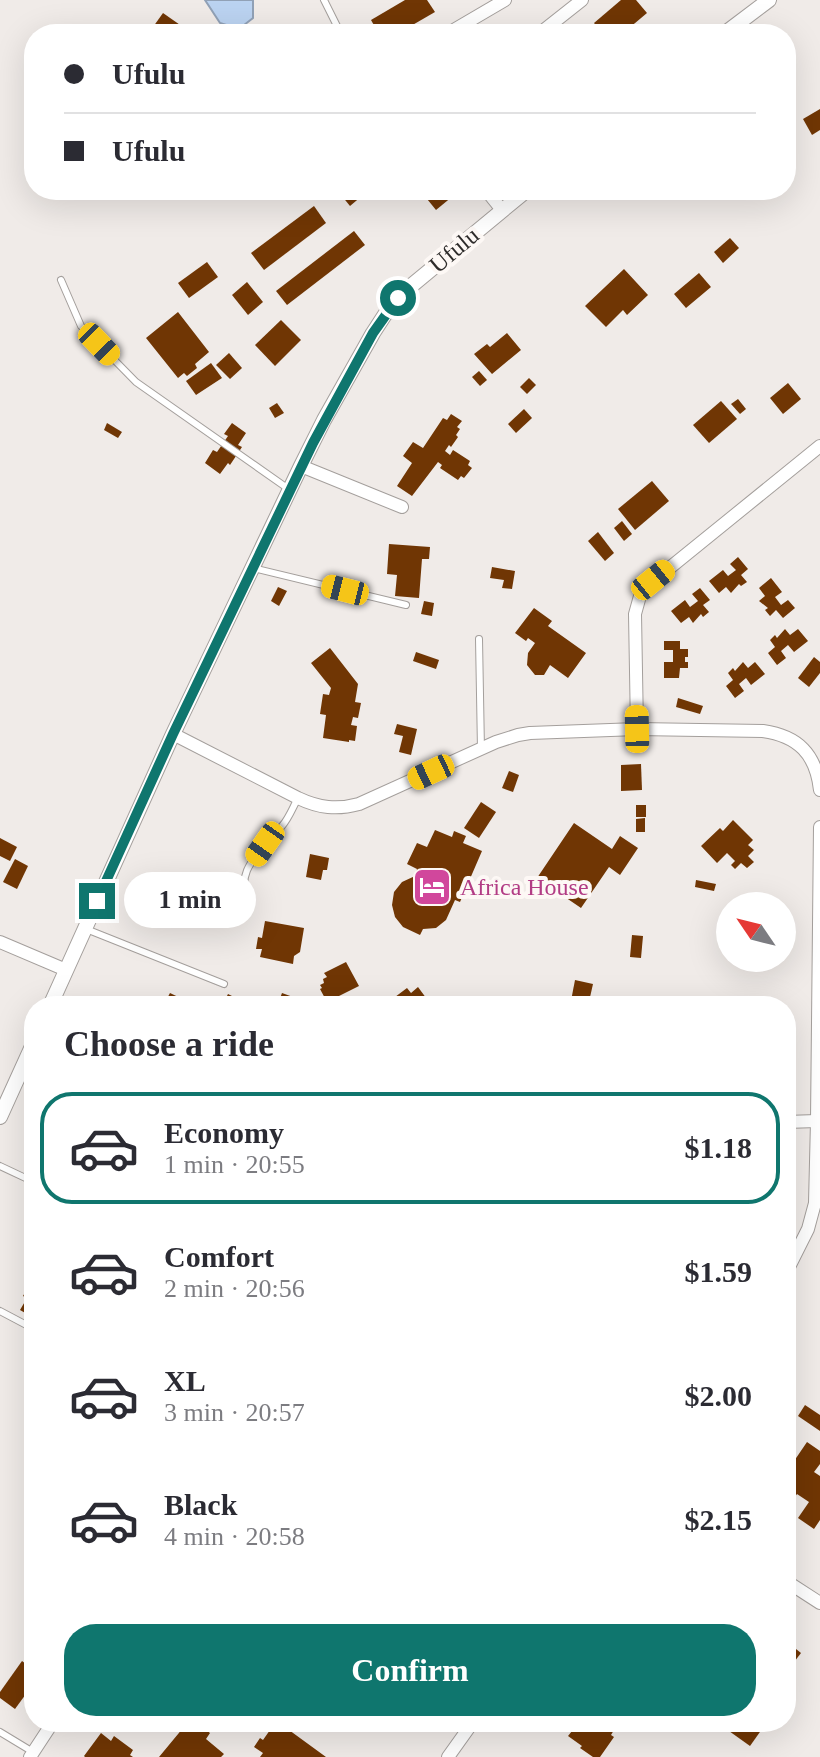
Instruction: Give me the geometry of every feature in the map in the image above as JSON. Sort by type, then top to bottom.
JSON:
[{"type":"street","points":[[464,24],[505,0]]},
{"type":"street","points":[[552,24],[582,0]]},
{"type":"street","points":[[737,24],[769,0]]},
{"type":"street","points":[[494,200],[502,210]]},
{"type":"street","name":"Ufulu","points":[[54,996],[173,734],[301,466],[349,374],[386,313],[411,286],[514,200]]},
{"type":"street","points":[[637,729],[635,614],[640,596],[646,587],[820,446]]},
{"type":"street","points":[[301,466],[402,507]]},
{"type":"street","points":[[173,734],[298,798],[325,808],[359,804],[508,738],[530,733],[637,729],[774,732],[804,749],[816,768],[820,790]]},
{"type":"street","points":[[796,1253],[808,1229],[815,1203],[820,827]]},
{"type":"street","points":[[0,942],[66,970]]},
{"type":"street","points":[[0,1117],[24,1064]]},
{"type":"street","points":[[796,1122],[817,1121]]},
{"type":"street","points":[[796,1587],[820,1603]]},
{"type":"street","points":[[31,1755],[46,1732]]},
{"type":"street","points":[[448,1757],[466,1732]]},
{"type":"lane","points":[[324,0],[336,24]]},
{"type":"lane","points":[[61,280],[81,326],[136,382],[290,490]]},
{"type":"lane","points":[[253,568],[406,605]]},
{"type":"lane","points":[[479,639],[481,750]]},
{"type":"lane","points":[[250,906],[243,892],[246,872],[283,825],[298,798]]},
{"type":"lane","points":[[84,929],[224,984]]},
{"type":"lane","points":[[0,1166],[24,1177]]},
{"type":"lane","points":[[0,1311],[24,1324]]},
{"type":"lane","points":[[0,1732],[31,1755]]},
{"type":"water","points":[[205,0],[253,0],[253,18],[245,24],[220,23]]},
{"type":"building","points":[[405,0],[427,0],[435,12],[414,24],[373,24],[371,20]]},
{"type":"building","points":[[621,0],[636,0],[647,13],[634,24],[594,23]]},
{"type":"building","points":[[163,13],[179,24],[155,24]]},
{"type":"building","points":[[820,109],[820,130],[812,135],[803,119]]},
{"type":"building","points":[[428,200],[448,200],[436,210]]},
{"type":"building","points":[[314,206],[326,223],[264,270],[251,253]]},
{"type":"building","points":[[354,231],[365,245],[287,305],[276,291]]},
{"type":"building","points":[[730,238],[739,248],[723,263],[714,252]]},
{"type":"building","points":[[207,262],[218,277],[189,298],[178,283]]},
{"type":"building","points":[[624,269],[648,295],[627,315],[623,310],[606,327],[585,306]]},
{"type":"building","points":[[699,273],[711,287],[686,308],[674,294]]},
{"type":"building","points":[[247,282],[263,302],[248,315],[232,295]]},
{"type":"building","points":[[178,312],[209,352],[195,364],[197,368],[187,376],[184,373],[178,378],[146,338]]},
{"type":"building","points":[[281,320],[301,340],[275,366],[255,345]]},
{"type":"building","points":[[507,333],[521,350],[492,374],[474,354],[487,344],[490,347]]},
{"type":"building","points":[[229,353],[242,368],[230,379],[216,365]]},
{"type":"building","points":[[211,363],[222,378],[196,395],[186,381]]},
{"type":"building","points":[[479,371],[487,380],[480,386],[472,377]]},
{"type":"building","points":[[529,378],[536,385],[527,394],[520,387]]},
{"type":"building","points":[[788,383],[801,399],[783,414],[770,398]]},
{"type":"building","points":[[738,399],[746,409],[740,414],[731,404]]},
{"type":"building","points":[[721,401],[737,419],[709,443],[693,425]]},
{"type":"building","points":[[277,403],[284,413],[275,418],[269,408]]},
{"type":"building","points":[[524,409],[532,418],[516,433],[508,424]]},
{"type":"building","points":[[451,414],[462,421],[457,427],[460,429],[456,435],[458,437],[445,451],[450,455],[453,450],[470,461],[468,465],[472,468],[458,480],[440,468],[442,465],[438,462],[412,496],[397,486],[412,463],[403,456],[413,442],[423,448],[443,418],[447,420]]},
{"type":"building","points":[[107,423],[122,432],[118,438],[104,430]]},
{"type":"building","points":[[232,423],[246,433],[238,445],[242,447],[220,474],[205,463],[228,436],[224,434]]},
{"type":"building","points":[[652,481],[669,501],[635,530],[618,509]]},
{"type":"building","points":[[622,521],[632,534],[624,541],[614,528]]},
{"type":"building","points":[[598,532],[614,553],[605,561],[588,541]]},
{"type":"building","points":[[389,544],[430,547],[429,559],[422,559],[419,598],[395,596],[397,575],[387,574]]},
{"type":"building","points":[[738,557],[748,569],[741,575],[747,582],[741,586],[739,584],[731,593],[726,587],[719,593],[709,581],[723,570],[728,576],[736,570],[730,564]]},
{"type":"building","points":[[492,567],[515,571],[512,589],[502,588],[504,580],[490,578]]},
{"type":"building","points":[[771,578],[782,592],[775,597],[781,605],[788,600],[795,608],[783,618],[776,610],[770,616],[765,610],[768,608],[759,601],[765,596],[759,588]]},
{"type":"building","points":[[278,587],[287,591],[279,606],[271,601]]},
{"type":"building","points":[[700,588],[710,600],[703,605],[709,612],[703,617],[701,614],[693,623],[689,617],[681,623],[671,611],[685,600],[690,607],[698,601],[692,594]]},
{"type":"building","points":[[424,601],[434,603],[432,616],[421,614]]},
{"type":"building","points":[[534,608],[552,621],[548,626],[586,653],[568,678],[550,665],[544,675],[535,675],[527,665],[528,653],[535,643],[515,633]]},
{"type":"building","points":[[785,629],[790,635],[798,629],[808,641],[794,652],[788,645],[781,651],[786,658],[777,665],[768,653],[775,647],[770,640],[775,635],[777,638]]},
{"type":"building","points":[[664,641],[680,641],[680,649],[688,649],[685,662],[688,662],[688,668],[680,668],[679,678],[664,678],[664,662],[673,662],[673,650],[664,650]]},
{"type":"building","points":[[330,648],[358,684],[355,702],[361,703],[358,718],[353,717],[351,725],[357,726],[355,741],[323,738],[326,715],[320,714],[323,694],[329,695],[331,688],[311,663]]},
{"type":"building","points":[[416,652],[439,660],[436,669],[413,661]]},
{"type":"building","points":[[814,657],[820,662],[820,673],[809,687],[798,678]]},
{"type":"building","points":[[743,662],[748,668],[755,662],[765,674],[751,685],[746,678],[739,684],[744,691],[735,698],[726,686],[733,680],[728,673],[733,668],[735,671]]},
{"type":"building","points":[[678,698],[703,706],[700,714],[676,707]]},
{"type":"building","points":[[397,724],[417,729],[411,755],[399,752],[403,736],[394,734]]},
{"type":"building","points":[[641,764],[642,790],[621,791],[621,765]]},
{"type":"building","points":[[509,771],[519,775],[513,792],[502,788]]},
{"type":"building","points":[[481,802],[496,812],[479,838],[464,828]]},
{"type":"building","points":[[636,805],[646,805],[646,817],[636,817]]},
{"type":"building","points":[[645,818],[645,832],[636,832],[636,819]]},
{"type":"building","points":[[733,820],[753,840],[748,845],[754,850],[748,856],[754,862],[747,868],[741,863],[735,869],[731,865],[735,861],[727,853],[717,863],[701,846]]},
{"type":"building","points":[[574,823],[612,849],[620,836],[638,848],[620,875],[609,867],[581,908],[537,878]]},
{"type":"building","name":"Africa House","points":[[435,830],[452,837],[454,831],[466,836],[463,843],[482,851],[460,902],[455,900],[446,920],[436,928],[423,929],[420,935],[403,927],[395,917],[392,905],[394,892],[402,882],[415,876],[417,869],[407,864],[417,843],[427,847]]},
{"type":"building","points":[[0,838],[17,847],[10,861],[0,856]]},
{"type":"building","points":[[310,854],[329,858],[321,880],[306,877]]},
{"type":"building","points":[[15,859],[28,866],[17,889],[3,882]]},
{"type":"building","points":[[696,880],[716,884],[714,891],[695,887]]},
{"type":"building","points":[[265,921],[304,928],[300,952],[294,956],[293,964],[260,957],[262,949],[256,949]]},
{"type":"building","points":[[632,935],[643,936],[641,958],[630,957]]},
{"type":"building","points":[[346,962],[359,986],[339,996],[324,996],[320,985],[327,977],[324,973]]},
{"type":"building","points":[[575,980],[593,984],[590,996],[572,996]]},
{"type":"building","points":[[418,987],[425,996],[396,996],[407,988],[411,993]]},
{"type":"building","points":[[805,1405],[820,1415],[820,1431],[798,1416]]},
{"type":"building","points":[[807,1442],[820,1451],[820,1464],[814,1472],[820,1476],[820,1520],[814,1529],[798,1518],[809,1502],[796,1495],[796,1458]]},
{"type":"building","points":[[22,1661],[24,1662],[24,1697],[15,1709],[0,1698],[0,1692]]},
{"type":"building","points":[[180,1732],[209,1732],[206,1739],[224,1754],[221,1757],[159,1757]]},
{"type":"building","points":[[269,1732],[292,1732],[326,1757],[260,1757],[263,1753],[254,1747],[260,1738],[263,1740]]},
{"type":"building","points":[[571,1732],[613,1732],[611,1735],[614,1737],[600,1757],[593,1757],[568,1736]]},
{"type":"building","points":[[730,1732],[760,1732],[750,1746]]},
{"type":"building","points":[[101,1733],[111,1741],[114,1736],[133,1750],[130,1755],[133,1757],[85,1757]]},
{"type":"place","name":"Africa House","points":[[432,887]]},
{"type":"route","points":[[97,901],[173,734],[324,420],[373,333],[398,298]]}]
